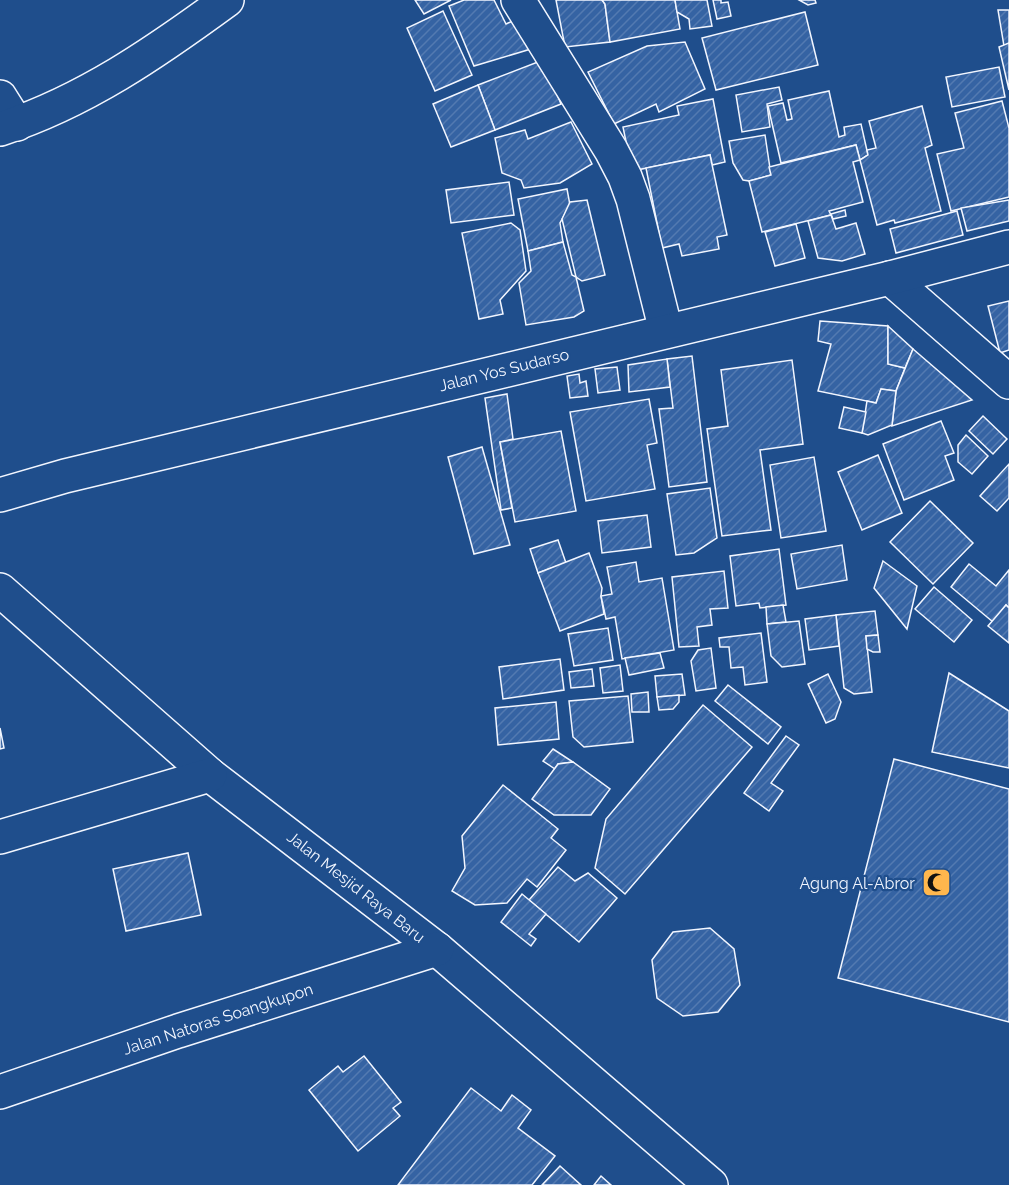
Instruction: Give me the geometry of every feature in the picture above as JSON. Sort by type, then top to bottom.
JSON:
[{"type":"street","points":[[6,116],[79,98],[166,45],[227,0]]},
{"type":"street","points":[[518,0],[611,150],[625,177],[633,199],[666,331]]},
{"type":"street","name":"Jalan Yos Sudarso","points":[[0,495],[65,476],[890,278],[1009,247]]},
{"type":"street","points":[[890,278],[1009,382]]},
{"type":"street","name":"Jalan Mesjid Raya Baru","points":[[0,590],[210,775],[437,949],[711,1185]]},
{"type":"street","points":[[0,837],[210,775]]},
{"type":"street","name":"Jalan Natoras Soangkupon","points":[[0,1092],[178,1031],[437,949]]},
{"type":"building","points":[[415,0],[451,0],[424,14]]},
{"type":"building","points":[[464,0],[494,0],[506,24],[519,18],[531,49],[474,66],[449,6]]},
{"type":"building","points":[[556,0],[602,0],[605,4],[610,42],[565,47]]},
{"type":"building","points":[[602,0],[675,0],[680,29],[610,42],[605,4]]},
{"type":"building","points":[[675,0],[707,0],[712,26],[690,29],[689,19],[677,12]]},
{"type":"building","points":[[713,0],[721,0],[721,3],[728,2],[731,16],[717,19]]},
{"type":"building","points":[[799,0],[815,0],[816,3],[808,5]]},
{"type":"building","points":[[998,10],[1009,10],[1009,43],[1004,46]]},
{"type":"building","points":[[443,11],[472,75],[435,91],[407,28]]},
{"type":"building","points":[[805,12],[818,65],[716,90],[702,38]]},
{"type":"building","points":[[685,42],[705,89],[659,112],[656,104],[614,124],[588,72],[647,46]]},
{"type":"building","points":[[1009,43],[1009,90],[999,47]]},
{"type":"building","points":[[543,60],[561,104],[495,130],[478,85]]},
{"type":"building","points":[[999,67],[1005,97],[952,107],[946,77]]},
{"type":"building","points":[[478,85],[495,130],[451,147],[433,104]]},
{"type":"building","points":[[779,87],[782,100],[767,104],[770,127],[742,132],[736,95]]},
{"type":"building","points":[[829,91],[839,137],[845,135],[844,127],[861,124],[868,155],[860,160],[856,145],[781,163],[768,106],[783,103],[787,120],[792,119],[788,100]]},
{"type":"building","points":[[713,99],[725,162],[712,165],[710,155],[632,171],[623,127],[679,115],[677,106]]},
{"type":"building","points":[[1002,101],[1009,128],[1009,197],[951,211],[937,154],[964,148],[955,113]]},
{"type":"building","points":[[922,106],[932,145],[925,148],[941,211],[895,223],[894,220],[877,225],[860,160],[868,155],[867,150],[876,148],[869,121]]},
{"type":"building","points":[[571,122],[592,164],[560,183],[524,188],[521,180],[502,173],[495,138],[525,130],[528,139]]},
{"type":"building","points":[[765,135],[771,175],[749,181],[743,180],[733,163],[729,141]]},
{"type":"building","points":[[856,145],[860,160],[853,162],[863,202],[829,211],[831,215],[762,232],[749,181],[771,175],[769,167]]},
{"type":"building","points":[[710,155],[727,235],[717,237],[719,249],[682,256],[679,244],[662,248],[646,168]]},
{"type":"building","points":[[509,182],[514,215],[451,223],[446,190]]},
{"type":"building","points":[[567,189],[570,205],[560,223],[563,242],[528,251],[518,199]]},
{"type":"building","points":[[587,200],[605,275],[582,281],[576,277],[562,219],[570,202]]},
{"type":"building","points":[[1009,200],[1009,221],[967,231],[961,208]]},
{"type":"building","points":[[845,210],[846,216],[833,219],[831,214]]},
{"type":"building","points":[[957,211],[963,235],[896,253],[890,229]]},
{"type":"building","points":[[831,215],[836,229],[856,223],[865,254],[842,261],[818,258],[808,221]]},
{"type":"building","points":[[511,223],[520,230],[526,271],[500,300],[503,314],[479,319],[462,233]]},
{"type":"building","points":[[796,224],[805,258],[775,266],[765,232]]},
{"type":"building","points":[[563,242],[572,275],[576,277],[584,311],[574,317],[526,325],[519,283],[531,271],[528,251]]},
{"type":"building","points":[[1009,301],[1009,350],[1000,353],[988,306]]},
{"type":"building","points":[[820,321],[888,326],[888,364],[905,368],[896,391],[881,389],[876,403],[818,391],[831,344],[818,341]]},
{"type":"building","points":[[888,326],[913,349],[905,368],[888,364]]},
{"type":"building","points":[[913,349],[972,400],[892,426],[896,391]]},
{"type":"building","points":[[692,356],[707,482],[669,487],[659,409],[673,408],[667,359]]},
{"type":"building","points":[[667,359],[670,387],[629,392],[628,365]]},
{"type":"building","points":[[792,360],[803,444],[760,450],[771,530],[722,536],[707,429],[728,426],[721,370]]},
{"type":"building","points":[[617,367],[620,390],[598,393],[595,369]]},
{"type":"building","points":[[579,374],[580,383],[586,381],[588,396],[570,398],[567,376]]},
{"type":"building","points":[[881,389],[896,391],[892,425],[868,435],[862,433],[867,401],[876,403]]},
{"type":"building","points":[[507,394],[513,439],[500,442],[512,508],[501,510],[485,398]]},
{"type":"building","points":[[649,399],[657,443],[647,445],[655,489],[586,501],[570,412]]},
{"type":"building","points":[[844,407],[866,412],[862,433],[839,428]]},
{"type":"building","points":[[983,416],[1007,439],[993,454],[969,431]]},
{"type":"building","points":[[941,421],[954,453],[945,456],[954,480],[904,500],[883,444]]},
{"type":"building","points":[[561,431],[576,511],[515,522],[500,442]]},
{"type":"building","points":[[966,435],[988,456],[972,474],[958,462],[958,445]]},
{"type":"building","points":[[482,447],[510,545],[474,554],[448,457]]},
{"type":"building","points":[[878,455],[902,513],[862,530],[838,472]]},
{"type":"building","points":[[814,457],[826,531],[781,538],[770,465]]},
{"type":"building","points":[[1009,464],[1009,498],[997,511],[980,496]]},
{"type":"building","points":[[710,488],[717,538],[694,553],[676,555],[667,494]]},
{"type":"building","points":[[930,501],[973,543],[933,584],[890,542]]},
{"type":"building","points":[[647,515],[651,547],[602,553],[598,521]]},
{"type":"building","points":[[558,540],[566,563],[538,573],[530,549]]},
{"type":"building","points":[[842,545],[847,580],[797,589],[791,554]]},
{"type":"building","points":[[779,549],[786,605],[760,608],[759,603],[736,606],[730,556]]},
{"type":"building","points":[[589,553],[602,588],[604,614],[560,631],[538,573]]},
{"type":"building","points":[[883,561],[917,586],[907,629],[874,588]]},
{"type":"building","points":[[636,562],[639,582],[662,578],[674,650],[622,659],[615,617],[606,619],[601,596],[612,594],[607,567]]},
{"type":"building","points":[[969,564],[996,586],[1009,570],[1009,608],[1006,605],[993,622],[951,587]]},
{"type":"building","points":[[724,571],[728,608],[710,609],[712,625],[697,627],[699,646],[679,647],[672,577]]},
{"type":"building","points":[[934,587],[972,620],[954,642],[915,609]]},
{"type":"building","points":[[783,605],[786,622],[767,624],[766,607]]},
{"type":"building","points":[[1006,605],[1009,608],[1009,643],[988,626]]},
{"type":"building","points":[[875,611],[878,635],[866,636],[872,692],[854,694],[844,688],[836,615]]},
{"type":"building","points":[[836,615],[839,646],[809,650],[805,619]]},
{"type":"building","points":[[799,621],[805,664],[782,667],[771,656],[767,624]]},
{"type":"building","points":[[608,628],[613,660],[574,666],[568,634]]},
{"type":"building","points":[[761,633],[767,682],[745,685],[743,667],[731,668],[729,647],[720,647],[719,638]]},
{"type":"building","points":[[878,635],[880,652],[867,649],[866,636]]},
{"type":"building","points":[[711,648],[716,688],[696,691],[691,661],[698,650]]},
{"type":"building","points":[[660,653],[664,668],[629,675],[625,658]]},
{"type":"building","points":[[560,659],[564,690],[503,699],[499,667]]},
{"type":"building","points":[[620,665],[623,691],[603,693],[600,668]]},
{"type":"building","points":[[592,669],[594,686],[571,688],[569,672]]},
{"type":"building","points":[[949,673],[1009,711],[1009,768],[932,752]]},
{"type":"building","points":[[682,674],[685,695],[657,697],[655,676]]},
{"type":"building","points":[[828,674],[841,702],[835,719],[826,723],[808,684]]},
{"type":"building","points":[[728,685],[781,727],[768,744],[715,701]]},
{"type":"building","points":[[648,692],[649,712],[632,712],[631,694]]},
{"type":"building","points":[[679,695],[679,702],[673,709],[659,710],[657,697]]},
{"type":"building","points":[[628,696],[633,742],[584,747],[573,737],[569,701]]},
{"type":"building","points":[[556,702],[559,739],[498,745],[495,708]]},
{"type":"building","points":[[703,705],[752,747],[625,894],[595,868],[606,819]]},
{"type":"building","points":[[0,728],[4,748],[0,749]]},
{"type":"building","points":[[786,736],[799,745],[771,783],[783,791],[769,811],[744,793]]},
{"type":"building","points":[[553,749],[573,762],[558,764],[555,769],[543,761]]},
{"type":"building","name":"Agung Al-Abror","points":[[894,759],[1009,789],[1009,1022],[838,978]]},
{"type":"building","points":[[573,762],[610,789],[591,815],[554,815],[532,799],[558,764]]},
{"type":"building","points":[[503,785],[558,829],[551,838],[566,850],[537,887],[527,879],[507,903],[475,905],[452,891],[465,868],[462,836]]},
{"type":"building","points":[[188,853],[201,915],[126,931],[113,869]]},
{"type":"building","points":[[558,867],[575,881],[588,873],[617,898],[579,942],[529,900]]},
{"type":"building","points":[[522,894],[546,914],[529,934],[536,939],[531,946],[501,922]]},
{"type":"building","points":[[710,928],[734,949],[740,985],[718,1012],[683,1016],[657,998],[652,960],[673,932]]},
{"type":"building","points":[[364,1056],[401,1102],[393,1108],[400,1116],[358,1151],[309,1090],[338,1066],[343,1072]]},
{"type":"building","points":[[471,1088],[501,1111],[512,1095],[531,1110],[518,1128],[555,1156],[532,1185],[398,1185]]},
{"type":"building","points":[[560,1166],[581,1185],[542,1185]]},
{"type":"building","points":[[601,1176],[611,1185],[594,1185]]},
{"type":"place","name":"Agung Al-Abror","points":[[936,883]]}]
